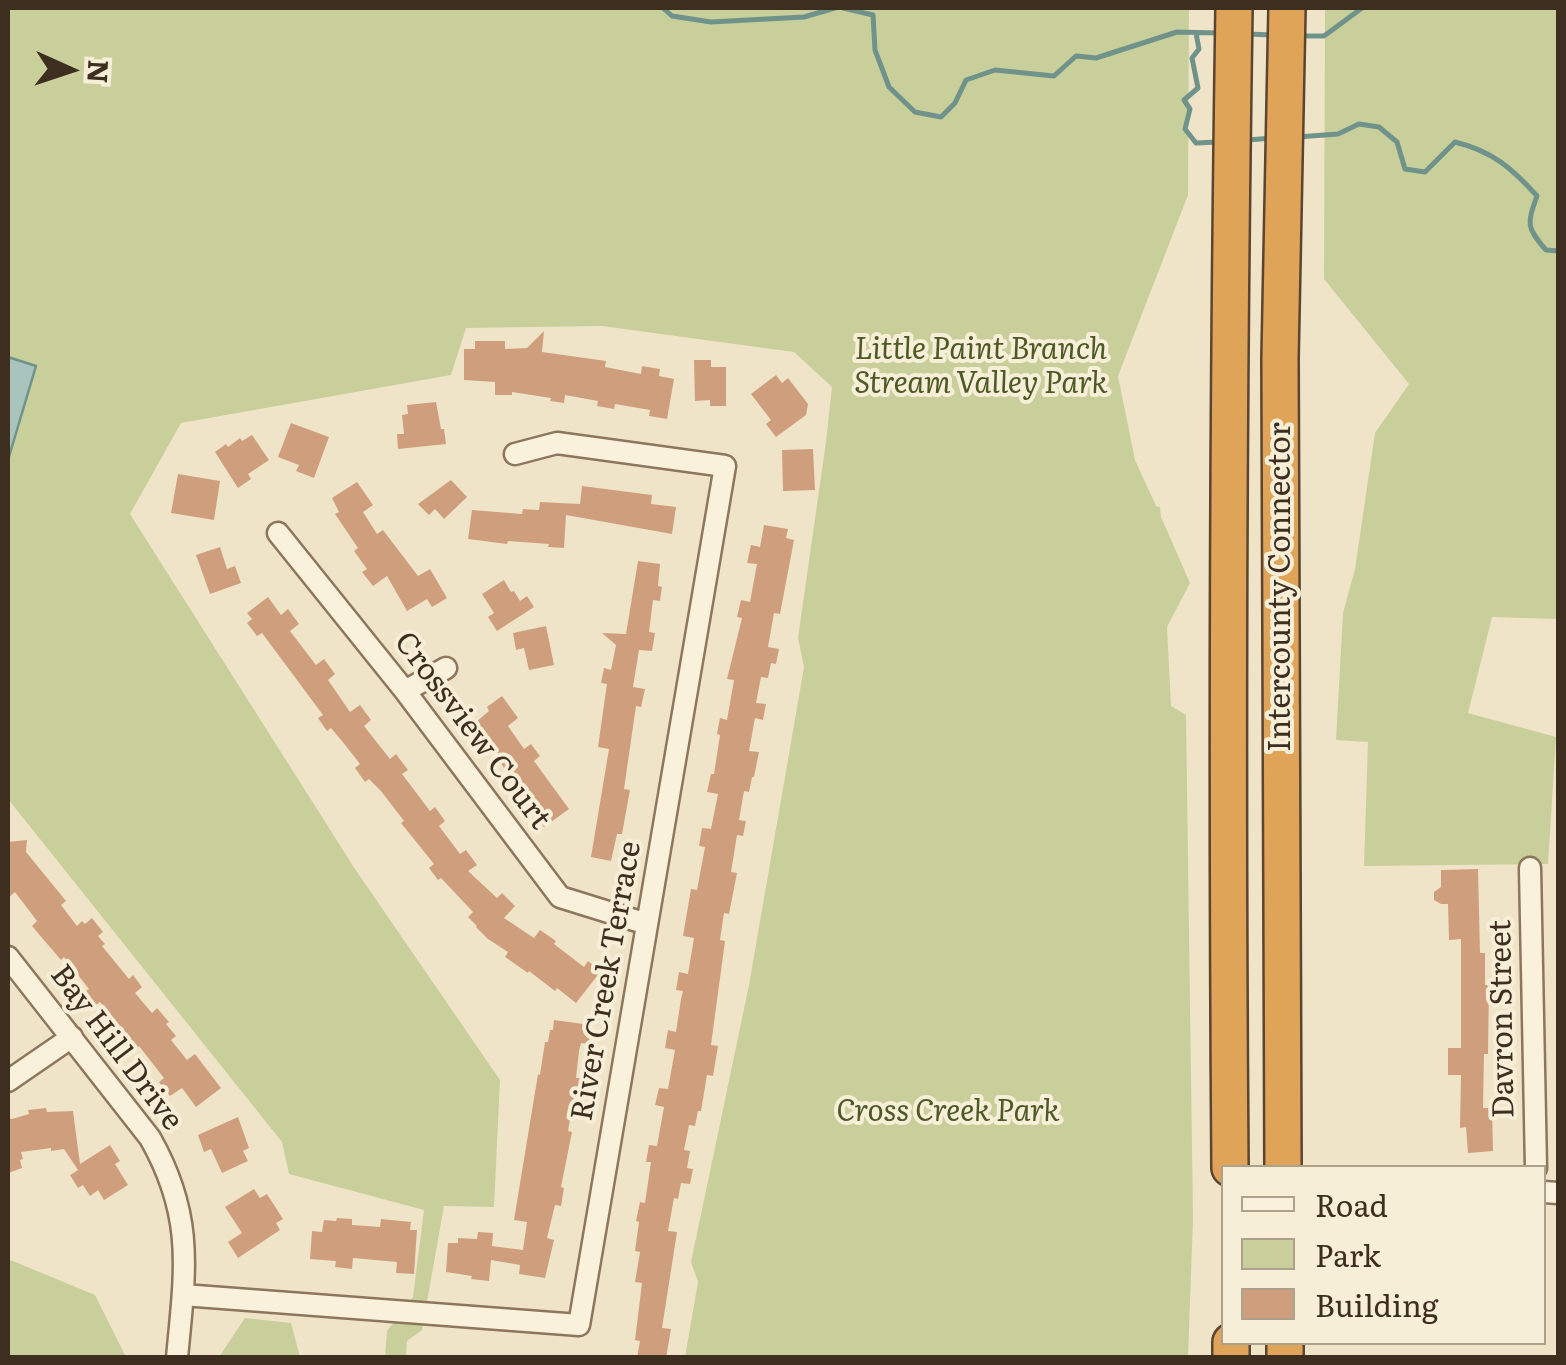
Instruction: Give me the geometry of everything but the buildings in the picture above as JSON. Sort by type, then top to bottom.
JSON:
[{"type":"highway","name":"Intercounty Connector","points":[[1230,1165],[1228,345],[1234,8]]},
{"type":"highway","name":"Intercounty Connector","points":[[1283,1165],[1280,358],[1287,8]]},
{"type":"street","name":"River Creek Terrace","points":[[183,1296],[579,1325],[725,466],[557,443],[515,454]]},
{"type":"street","name":"Crossview Court","points":[[278,533],[405,690],[560,897],[647,924]]},
{"type":"street","points":[[405,690],[446,668]]},
{"type":"street","name":"Davron Street","points":[[1530,868],[1536,1165]]},
{"type":"street","name":"Bay Hill Drive","points":[[8,957],[150,1138],[166,1165],[183,1221],[183,1296],[177,1358]]},
{"type":"street","points":[[8,1081],[72,1038]]},
{"type":"green space","points":[[8,8],[1189,8],[1188,195],[1118,376],[1135,460],[1156,506],[1160,507],[1190,583],[1167,627],[1171,706],[1186,715],[1193,1219],[1188,1357],[685,1357],[698,1282],[691,1262],[749,985],[804,667],[798,638],[832,387],[794,352],[602,326],[466,328],[451,375],[181,423],[130,514],[355,869],[500,1080],[494,1207],[444,1206],[422,1330],[407,1341],[406,1357],[385,1357],[387,1331],[413,1297],[424,1210],[289,1174],[282,1142],[8,799]]},
{"type":"green space","points":[[1325,8],[1558,8],[1558,619],[1492,617],[1468,713],[1556,737],[1548,864],[1364,866],[1368,742],[1336,740],[1343,613],[1355,569],[1375,433],[1409,384],[1324,279]]},
{"type":"green space","points":[[8,1259],[95,1295],[126,1357],[8,1357]]},
{"type":"green space","points":[[245,1318],[291,1323],[300,1357],[219,1357]]},
{"type":"water","points":[[8,357],[36,366],[8,460]]},
{"type":"waterway","points":[[663,8],[672,16],[711,22],[804,17],[835,8]]},
{"type":"waterway","points":[[843,8],[873,15],[875,50],[889,87],[915,112],[941,117],[955,103],[966,80],[995,70],[1054,76],[1076,56],[1096,58],[1177,32],[1219,33]]},
{"type":"waterway","points":[[1300,36],[1324,36],[1362,8]]},
{"type":"waterway","points":[[1196,33],[1199,49],[1192,58],[1198,88],[1184,100],[1190,109],[1185,129],[1196,143],[1217,142]]},
{"type":"waterway","points":[[1245,34],[1274,35]]},
{"type":"waterway","points":[[1297,137],[1338,134],[1359,124],[1379,127],[1397,142],[1405,169],[1425,172],[1455,142],[1480,150],[1510,169],[1537,196],[1530,219],[1532,230],[1546,250],[1558,251]]},
{"type":"waterway","points":[[1248,140],[1272,138]]},
{"type":"park label","name":"Little Paint Branch Stream Valley Park","points":[[981,367]]},
{"type":"park label","name":"Cross Creek Park","points":[[948,1112]]}]
